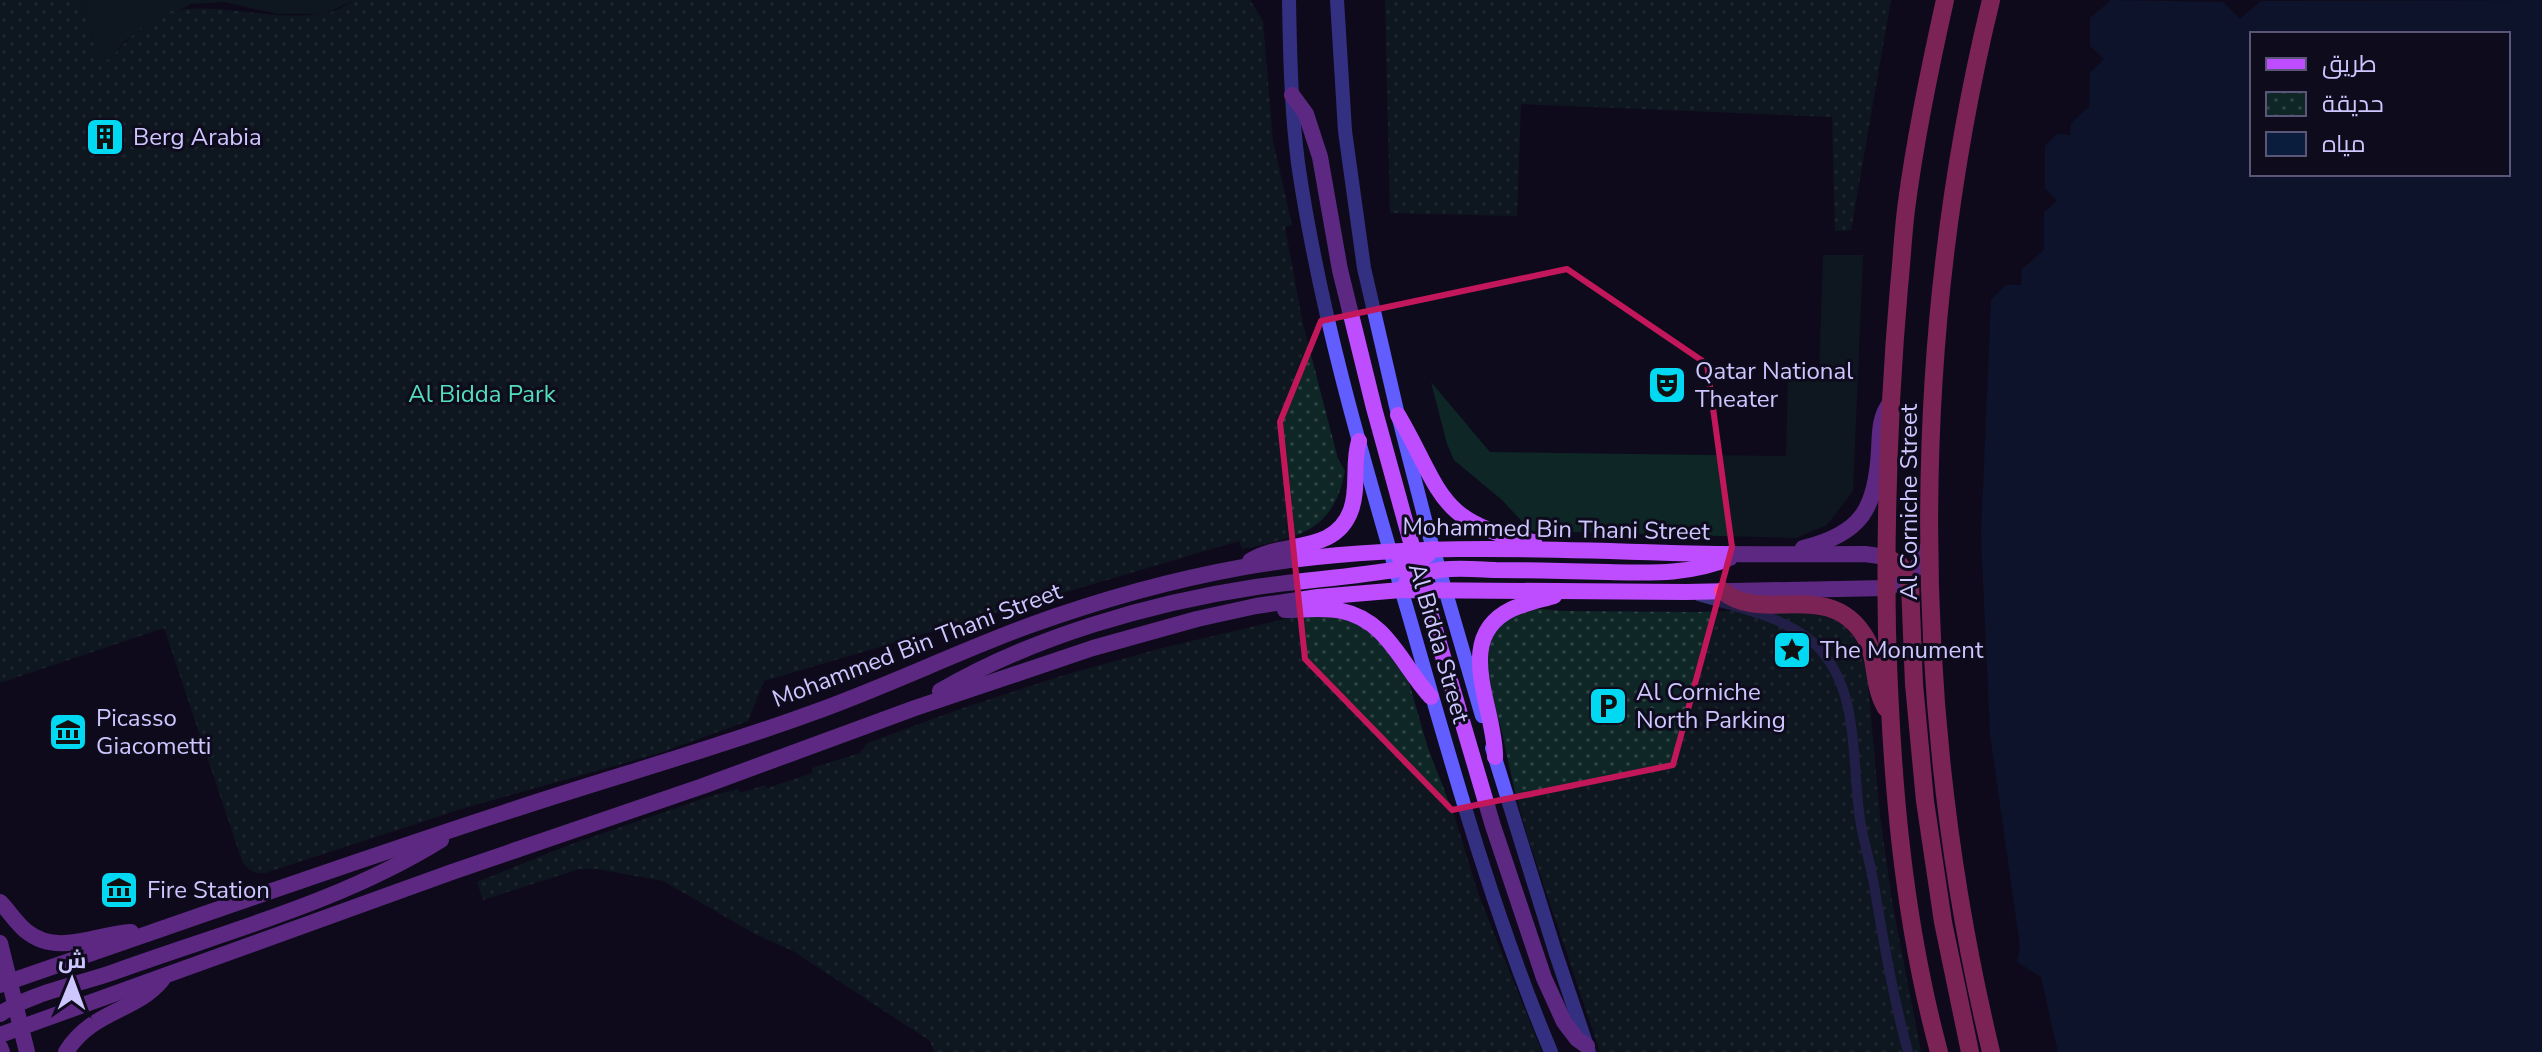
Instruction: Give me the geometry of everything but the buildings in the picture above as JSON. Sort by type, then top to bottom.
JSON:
[{"type":"highway","name":"Al Corniche Street","points":[[1939,1052],[1915,946],[1899,841],[1889,714],[1886,557],[1890,403],[1906,204],[1945,0]]},
{"type":"highway","name":"Al Corniche Street","points":[[1991,0],[1950,218],[1931,435],[1929,545],[1945,791],[1961,906],[1991,1052]]},
{"type":"highway","points":[[1886,557],[1900,565],[1908,577],[1911,591],[1914,684],[1925,801],[1943,922],[1970,1052]]},
{"type":"highway","points":[[1723,591],[1743,603],[1810,604],[1847,617],[1865,637],[1878,693],[1889,714]]},
{"type":"main road","name":"Al Bidda Street","points":[[1289,0],[1298,159],[1317,274],[1334,350],[1389,551]]},
{"type":"main road","name":"Al Bidda Street","points":[[1337,0],[1339,69],[1351,188],[1364,268],[1433,549]]},
{"type":"main road","points":[[1292,95],[1306,114],[1316,145],[1340,270],[1416,570],[1493,826],[1544,978],[1564,1022],[1588,1049]]},
{"type":"main road","points":[[1778,554],[1830,540],[1845,532],[1862,516],[1876,487],[1881,418],[1890,403]]},
{"type":"main road","points":[[1398,415],[1434,486],[1464,519],[1492,532],[1567,549]]},
{"type":"main road","points":[[1242,568],[1268,552],[1318,543],[1345,522],[1353,505],[1359,441]]},
{"type":"main road","points":[[1908,577],[1929,545]]},
{"type":"main road","name":"Mohammed Bin Thani Street","points":[[0,1035],[915,708],[1146,632],[1256,606],[1401,590],[1433,549],[1567,549],[1739,555],[1865,554],[1886,557]]},
{"type":"main road","name":"Mohammed Bin Thani Street","points":[[4,983],[466,825],[811,714],[1042,622],[1180,581],[1309,558],[1389,551],[1445,589],[1686,592],[1886,588],[1908,577]]},
{"type":"main road","points":[[915,708],[953,684],[1016,653],[1125,617],[1203,597],[1253,588],[1416,570],[1654,574],[1707,567],[1739,555]]},
{"type":"main road","name":"Al Bidda Street","points":[[1445,589],[1588,1049]]},
{"type":"main road","name":"Al Bidda Street","points":[[1401,590],[1490,888],[1551,1052]]},
{"type":"main road","points":[[1495,757],[1492,720],[1480,672],[1480,650],[1484,637],[1492,625],[1511,609],[1570,592]]},
{"type":"main road","points":[[1256,606],[1286,610],[1333,609],[1360,617],[1387,638],[1410,673],[1431,697]]},
{"type":"main road","points":[[4,1009],[364,883],[411,860],[466,825]]},
{"type":"main road","points":[[0,902],[24,930],[50,943],[79,943],[124,933],[153,933]]},
{"type":"main road","points":[[0,943],[4,1009],[20,1028],[27,1052]]},
{"type":"main road","points":[[66,1052],[86,1028],[154,989],[165,976]]},
{"type":"street","name":"Mohammed Bin Thani Street","points":[[1686,592],[1784,624],[1807,638],[1836,672],[1846,696],[1860,820],[1883,948],[1908,1052]]},
{"type":"highlighted area","points":[[1567,269],[1707,364],[1732,547],[1673,765],[1452,810],[1305,659],[1280,422],[1321,321]]},
{"type":"green space","name":"Al Bidda Park","points":[[0,0],[80,0],[95,51],[109,60],[142,27],[166,12],[205,8],[306,15],[333,11],[354,0],[1250,0],[1263,21],[1273,141],[1292,225],[1285,227],[1303,324],[1338,459],[1345,471],[1339,492],[1321,520],[1295,536],[1242,549],[1239,541],[764,681],[748,721],[660,753],[465,808],[265,873],[253,872],[241,858],[164,628],[0,683]]},
{"type":"green space","points":[[80,0],[354,0],[325,14],[278,14],[224,2],[191,4],[126,40],[109,60],[95,51]]},
{"type":"green space","points":[[1385,0],[1891,0],[1851,230],[1835,231],[1832,117],[1521,104],[1517,216],[1390,213]]},
{"type":"green space","points":[[1823,255],[1863,255],[1853,491],[1827,525],[1796,538],[1531,531],[1502,500],[1454,460],[1431,382],[1490,452],[1786,456],[1788,379],[1819,379]]},
{"type":"green space","points":[[1529,608],[1695,612],[1785,609],[1828,616],[1846,627],[1860,646],[1867,674],[1880,816],[1893,907],[1921,1052],[1600,1052],[1529,841],[1486,679],[1484,666],[1495,628]]},
{"type":"green space","points":[[1302,615],[1338,616],[1371,630],[1407,676],[1428,748],[1455,818],[1479,896],[1542,1052],[934,1052],[930,1041],[793,951],[757,935],[663,881],[597,869],[579,869],[483,900],[477,882],[566,846],[711,796],[738,789],[740,793],[765,785],[767,788],[813,773],[812,768],[860,753],[867,743],[1061,676]]},
{"type":"water","points":[[2111,0],[2223,2],[2240,19],[2261,1],[2542,0],[2542,1052],[2058,1052],[2041,977],[2017,962],[2020,946],[1990,734],[1981,536],[1991,300],[2006,285],[2021,285],[2022,269],[2044,250],[2044,212],[2057,201],[2045,188],[2045,146],[2057,134],[2070,135],[2071,123],[2089,107],[2090,73],[2104,59],[2090,46],[2090,18]]},
{"type":"place","name":"Berg Arabia","points":[[105,137]]},
{"type":"place","name":"Qatar National Theater","points":[[1667,385]]},
{"type":"place","name":"The Monument","points":[[1792,650]]},
{"type":"place","name":"Al Corniche North Parking","points":[[1608,706]]},
{"type":"place","name":"Picasso Giacometti","points":[[68,732]]},
{"type":"place","name":"Fire Station","points":[[119,890]]}]
